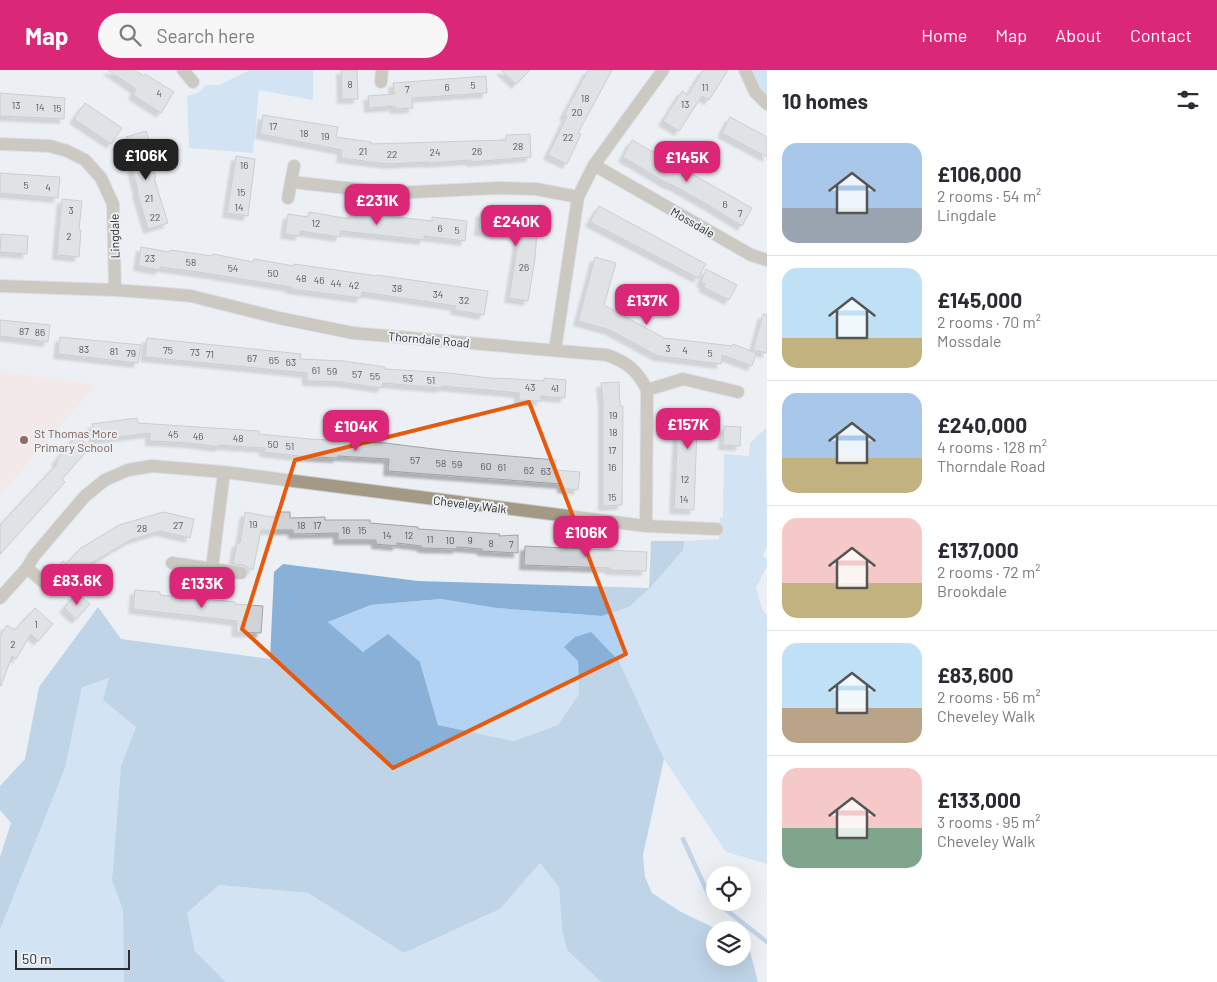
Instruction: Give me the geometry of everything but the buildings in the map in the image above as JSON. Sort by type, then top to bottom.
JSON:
[{"type":"street","points":[[183,70],[193,82]]},
{"type":"street","points":[[554,350],[578,197],[594,165],[663,70]]},
{"type":"street","points":[[745,70],[755,92],[767,104]]},
{"type":"street","name":"Lingdale","points":[[0,144],[50,146],[67,151],[85,160],[101,178],[114,204],[115,290]]},
{"type":"street","name":"Mossdale","points":[[594,165],[751,255],[767,260]]},
{"type":"street","points":[[288,198],[294,166]]},
{"type":"street","points":[[291,182],[393,192],[498,188],[536,189],[578,197]]},
{"type":"street","name":"Thorndale Road","points":[[0,286],[115,290],[191,296],[279,318],[353,333],[607,355],[620,359],[631,366],[648,390]]},
{"type":"street","points":[[646,526],[648,390],[683,380],[738,391]]},
{"type":"street","name":"Cheveley Walk","points":[[0,598],[27,568],[34,556],[85,496],[105,480],[128,470],[152,466],[224,472],[646,526],[717,528]]},
{"type":"street","points":[[212,568],[224,472]]},
{"type":"street","points":[[172,563],[241,573]]},
{"type":"street","points":[[27,568],[48,586]]},
{"type":"highlighted area","points":[[529,402],[626,654],[393,768],[242,629],[295,460]]},
{"type":"shaded area","points":[[250,70],[313,70],[313,100],[259,90],[253,153],[189,148],[187,96],[198,93],[206,85],[219,85]]},
{"type":"shaded area","points":[[745,70],[767,70],[767,104]]},
{"type":"shaded area","name":"St Thomas More Primary School","points":[[0,371],[96,385],[0,495]]},
{"type":"shaded area","points":[[766,428],[767,547],[763,556],[767,559],[767,566],[756,588],[763,611],[767,615],[767,864],[726,852],[664,759],[619,661],[578,661],[579,694],[558,725],[514,741],[438,725],[420,662],[364,653],[328,622],[371,605],[441,599],[496,608],[602,616],[629,607],[650,588],[682,550],[684,541],[719,539],[720,518],[723,517],[724,454],[749,456],[750,443]]},
{"type":"shaded area","points":[[651,541],[684,541],[683,550],[650,588],[629,607],[602,616],[496,608],[441,599],[371,605],[328,622],[363,652],[388,634],[420,662],[438,725],[514,741],[558,725],[579,694],[578,661],[564,647],[575,637],[591,632],[619,661],[664,759],[643,855],[645,877],[652,893],[681,912],[706,924],[706,966],[751,966],[751,955],[758,982],[601,982],[567,950],[562,929],[559,887],[540,863],[500,909],[404,953],[308,893],[219,885],[187,913],[195,951],[226,982],[124,982],[123,910],[112,880],[121,766],[136,727],[103,700],[109,678],[82,687],[65,768],[0,930],[0,857],[11,823],[0,810],[0,786],[25,759],[39,687],[98,607],[121,639],[270,659],[274,572],[283,564],[418,581],[649,588]]},
{"type":"shaded area","points":[[110,678],[103,700],[136,727],[121,766],[112,880],[123,910],[124,982],[0,982],[0,930],[65,768],[82,686]]},
{"type":"shaded area","points":[[540,863],[559,887],[562,929],[567,950],[601,982],[226,982],[195,951],[187,913],[219,885],[308,893],[404,953],[500,909]]},
{"type":"waterway","points":[[683,839],[706,889]]},
{"type":"waterway","points":[[727,911],[767,942]]},
{"type":"place","name":"St Thomas More Primary School","points":[[24,440]]}]
